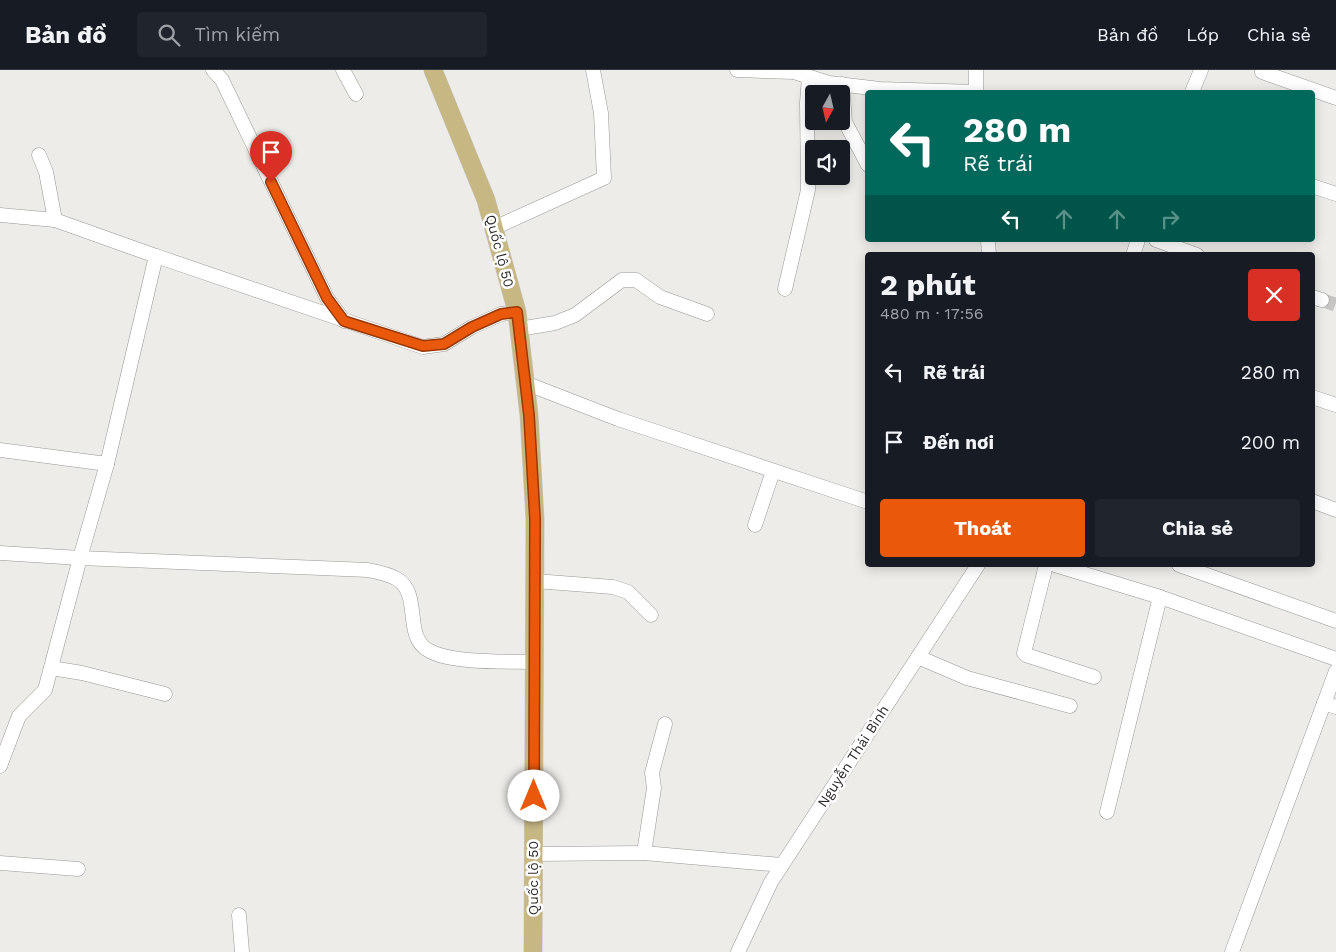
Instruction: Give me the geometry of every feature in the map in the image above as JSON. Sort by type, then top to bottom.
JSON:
[{"type":"main road","name":"Quốc lộ 50","points":[[433,70],[486,200],[518,320],[525,382],[535,519],[533,952]]},
{"type":"street","points":[[213,70],[222,80],[231,98],[327,298],[344,321]]},
{"type":"street","points":[[343,70],[356,94]]},
{"type":"street","points":[[494,228],[604,178],[601,113],[593,70]]},
{"type":"street","points":[[736,70],[794,72],[809,77],[832,79],[880,89],[912,90]]},
{"type":"street","points":[[976,70],[976,90]]},
{"type":"street","points":[[1193,90],[1200,70]]},
{"type":"street","points":[[1262,72],[1313,90]]},
{"type":"street","points":[[785,289],[808,190],[807,103],[809,77]]},
{"type":"street","points":[[832,79],[845,122],[865,159]]},
{"type":"street","points":[[1315,91],[1336,98]]},
{"type":"street","points":[[39,156],[46,172],[55,220]]},
{"type":"street","points":[[1315,187],[1336,194]]},
{"type":"street","points":[[0,215],[55,220],[344,321],[423,346],[444,344],[472,327],[501,314],[518,320],[555,323],[576,315],[622,280],[636,280],[660,297],[706,314]]},
{"type":"street","points":[[1161,242],[1189,252]]},
{"type":"street","points":[[0,766],[6,733],[19,716],[45,690],[55,669],[84,559],[156,256]]},
{"type":"street","points":[[525,382],[618,419],[865,501]]},
{"type":"street","points":[[1315,398],[1336,405]]},
{"type":"street","points":[[0,450],[107,464]]},
{"type":"street","points":[[755,525],[773,471]]},
{"type":"street","points":[[1315,502],[1336,510]]},
{"type":"street","points":[[0,554],[304,569],[368,570],[386,574],[399,580],[408,591],[416,635],[427,650],[450,658],[534,662]]},
{"type":"street","name":"Nguyễn Thái Bình","points":[[738,952],[771,882],[977,567]]},
{"type":"street","points":[[1045,567],[1024,652],[1026,655],[1094,677]]},
{"type":"street","points":[[1062,567],[1160,597],[1336,659]]},
{"type":"street","points":[[1185,567],[1336,621]]},
{"type":"street","points":[[535,582],[613,587],[628,592],[651,615]]},
{"type":"street","points":[[1107,812],[1160,597]]},
{"type":"street","points":[[918,657],[967,678],[1070,706]]},
{"type":"street","points":[[55,669],[82,673],[165,694]]},
{"type":"street","points":[[1236,951],[1330,705],[1336,671]]},
{"type":"street","points":[[644,853],[654,788],[652,773],[665,724]]},
{"type":"street","points":[[534,854],[644,853],[782,865]]},
{"type":"street","points":[[0,863],[78,870]]},
{"type":"street","points":[[239,915],[242,952]]},
{"type":"tunnel","points":[[1322,300],[1336,305]]},
{"type":"route","points":[[271,182],[327,298],[344,321],[423,346],[444,344],[472,327],[501,314],[517,312],[529,415],[535,519],[534,796]]}]
